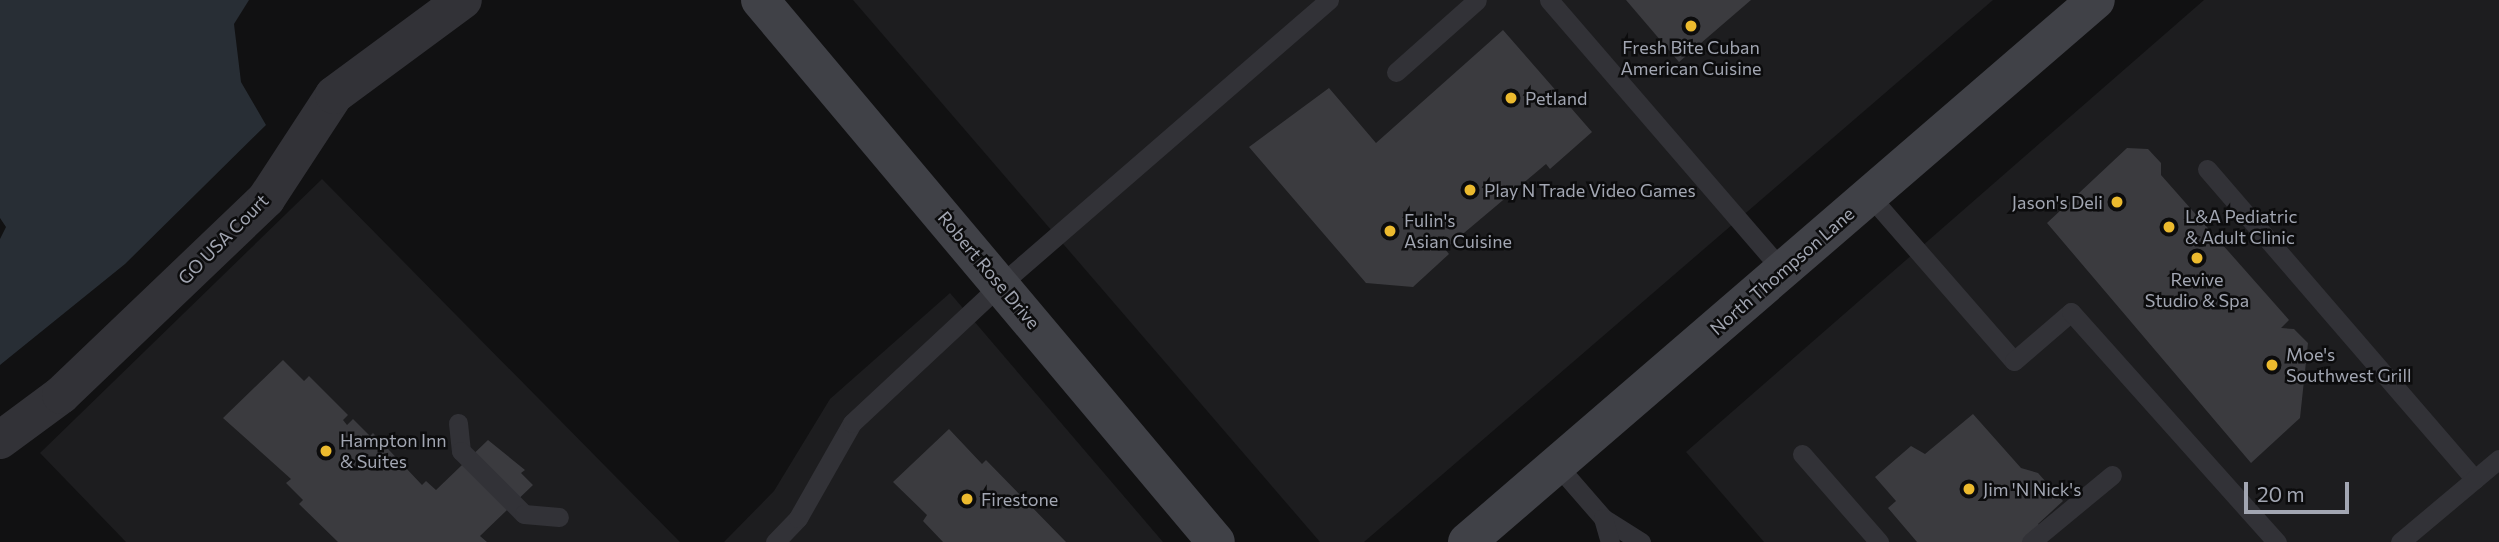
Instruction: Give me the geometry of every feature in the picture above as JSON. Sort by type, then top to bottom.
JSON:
[{"type":"main road","name":"Robert Rose Drive","points":[[760,0],[1216,542]]},
{"type":"main road","name":"North Thompson Lane","points":[[1467,542],[2096,0]]},
{"type":"street","name":"GO USA Court","points":[[0,440],[61,395],[266,199],[334,95],[463,0]]},
{"type":"lane","points":[[775,542],[798,518],[852,423],[1001,284],[1329,0]]},
{"type":"lane","points":[[1396,72],[1477,0]]},
{"type":"lane","points":[[1549,0],[1782,270]]},
{"type":"lane","points":[[2207,169],[2475,479]]},
{"type":"lane","points":[[1869,195],[2014,361],[2071,312],[2277,542]]},
{"type":"lane","points":[[457,423],[461,451],[524,514],[559,517]]},
{"type":"lane","points":[[1802,454],[1879,542]]},
{"type":"lane","points":[[2400,542],[2499,459]]},
{"type":"lane","points":[[1557,465],[1603,518],[1641,542]]},
{"type":"lane","points":[[2031,542],[2112,475]]},
{"type":"lane","points":[[1603,518],[1610,542]]},
{"type":"shaded area","points":[[0,0],[249,0],[234,24],[241,82],[266,125],[125,264],[0,365],[0,239],[6,227],[0,218]]},
{"type":"shaded area","points":[[853,0],[1993,0],[1364,542],[1320,542]]},
{"type":"shaded area","points":[[2204,0],[2499,0],[2499,542],[1764,542],[1686,452]]},
{"type":"shaded area","points":[[322,179],[680,542],[126,542],[40,453]]},
{"type":"shaded area","points":[[950,293],[1163,542],[724,542],[774,491],[830,399]]},
{"type":"building","points":[[1626,0],[1751,0],[1679,62]]},
{"type":"building","points":[[1503,30],[1592,132],[1550,169],[1546,164],[1445,249],[1449,254],[1413,287],[1366,283],[1249,147],[1329,88],[1376,143]]},
{"type":"building","points":[[2127,148],[2148,149],[2161,163],[2161,175],[2289,320],[2281,328],[2294,329],[2308,343],[2300,418],[2251,463],[2047,223]]},
{"type":"building","name":"Hampton Inn & Suites","points":[[283,360],[304,381],[309,376],[348,415],[343,420],[347,425],[353,419],[370,436],[373,433],[422,485],[426,481],[436,490],[488,440],[525,470],[521,473],[533,485],[480,536],[487,542],[338,542],[299,504],[303,500],[286,483],[291,479],[223,418]]},
{"type":"building","name":"Jim 'N Nick's","points":[[1973,414],[2021,468],[2038,473],[2063,501],[2038,524],[2044,531],[2031,542],[1917,542],[1888,508],[1896,501],[1875,477],[1911,446],[1925,454]]},
{"type":"building","name":"Firestone","points":[[949,429],[982,464],[986,460],[1066,542],[943,542],[923,521],[927,515],[893,482]]},
{"type":"place","name":"Fresh Bite Cuban American Cuisine","points":[[1691,26]]},
{"type":"place","name":"Petland","points":[[1511,98]]},
{"type":"place","name":"Play N Trade Video Games","points":[[1470,190]]},
{"type":"place","name":"Jason's Deli","points":[[2117,202]]},
{"type":"place","name":"L&A Pediatric & Adult Clinic","points":[[2169,227]]},
{"type":"place","name":"Fulin's Asian Cuisine","points":[[1390,231]]},
{"type":"place","name":"Revive Studio & Spa","points":[[2197,258]]},
{"type":"place","name":"Moe's Southwest Grill","points":[[2272,365]]},
{"type":"place","name":"Hampton Inn & Suites","points":[[326,451]]},
{"type":"place","name":"Jim 'N Nick's","points":[[1969,489]]},
{"type":"place","name":"Firestone","points":[[967,499]]}]
